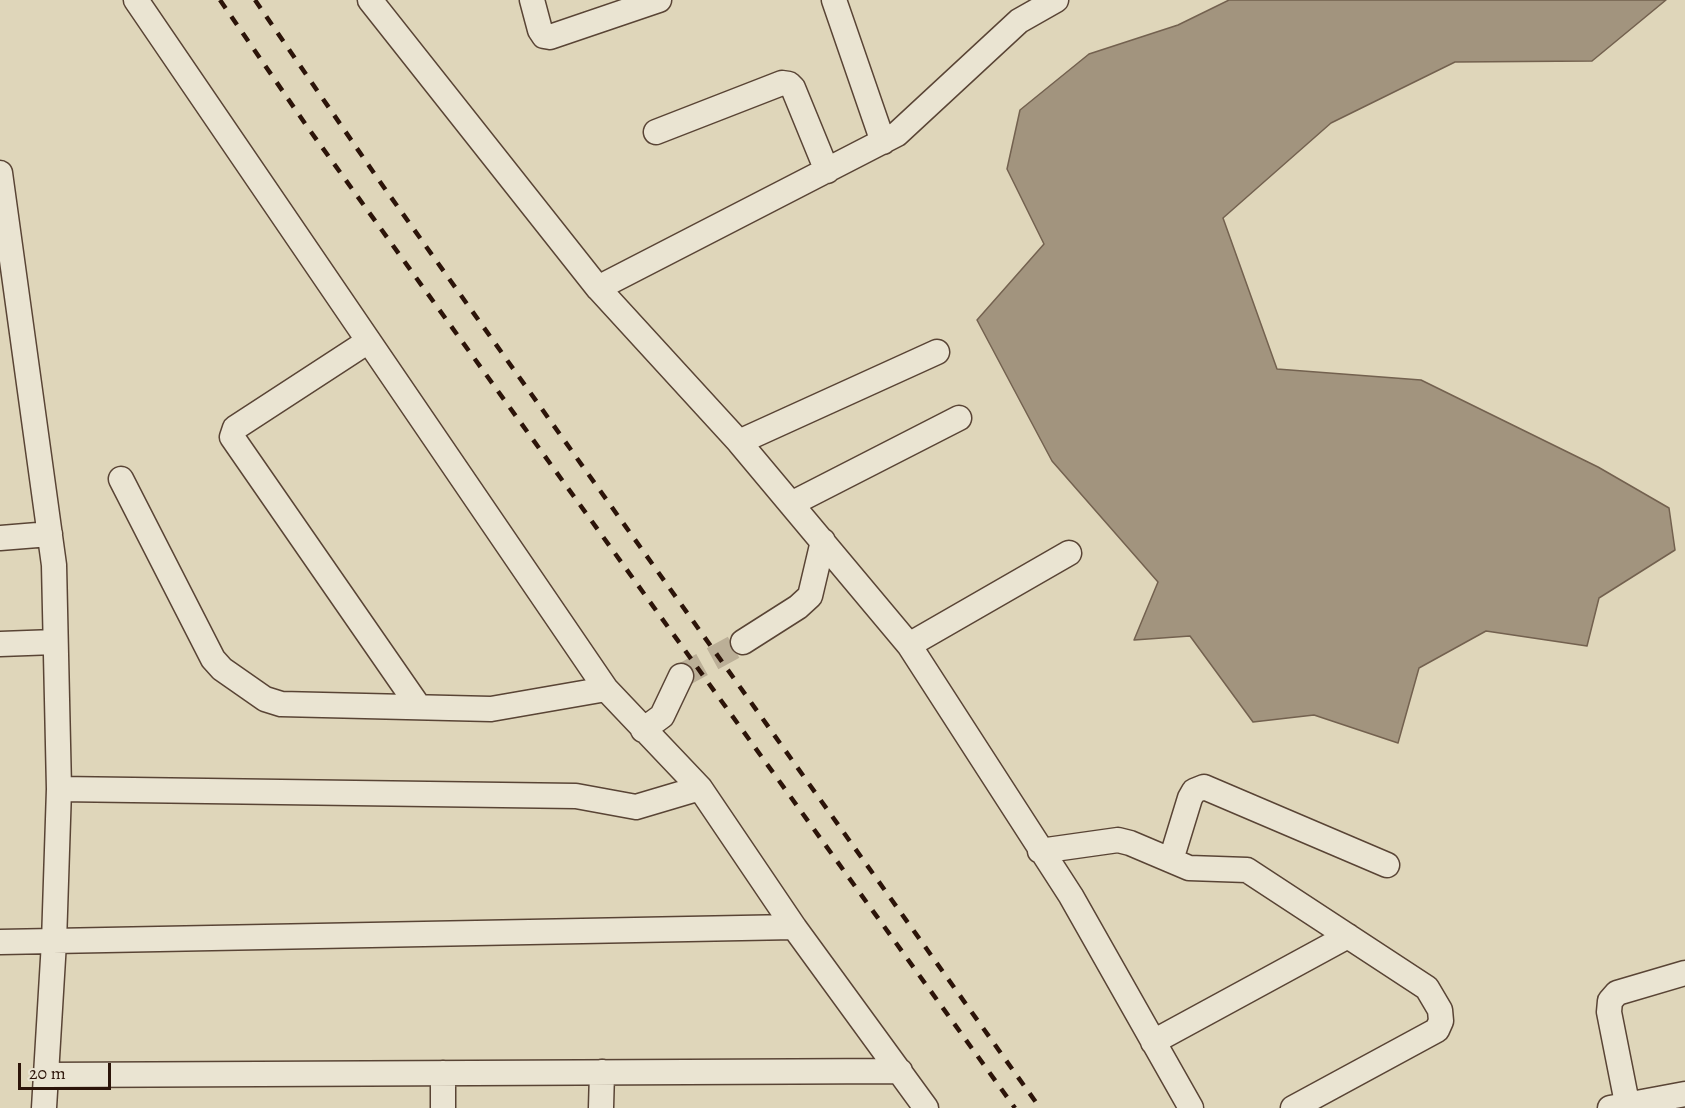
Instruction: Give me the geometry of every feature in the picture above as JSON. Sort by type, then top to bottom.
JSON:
[{"type":"street","points":[[136,0],[606,690],[700,788],[794,927],[926,1108]]},
{"type":"street","points":[[370,0],[598,288],[739,442],[909,645],[1071,896],[1191,1108]]},
{"type":"street","points":[[532,0],[540,30],[544,36],[550,37],[659,0]]},
{"type":"street","points":[[834,0],[882,142]]},
{"type":"street","points":[[598,288],[827,171],[909,126],[1028,6],[1056,0]]},
{"type":"street","points":[[656,132],[782,83],[789,84],[793,88],[827,171]]},
{"type":"street","points":[[0,172],[54,565],[59,789],[54,942],[44,1108]]},
{"type":"street","points":[[368,342],[236,428],[232,437],[419,707]]},
{"type":"street","points":[[739,442],[937,352]]},
{"type":"street","points":[[791,504],[959,418]]},
{"type":"street","points":[[121,479],[213,658],[222,669],[266,699],[281,704],[491,709],[606,690]]},
{"type":"street","points":[[0,538],[50,534]]},
{"type":"street","points":[[743,642],[798,608],[810,596],[823,542]]},
{"type":"street","points":[[909,645],[1069,553]]},
{"type":"street","points":[[0,644],[55,642]]},
{"type":"street","points":[[643,730],[662,716],[681,676]]},
{"type":"street","points":[[1171,860],[1190,798],[1194,791],[1204,787],[1387,865]]},
{"type":"street","points":[[59,789],[576,796],[636,807],[700,788]]},
{"type":"street","points":[[1040,851],[1118,840],[1198,870],[1236,868],[1247,870],[1427,988],[1440,1010],[1441,1021],[1437,1030],[1293,1108]]},
{"type":"street","points":[[0,942],[794,927]]},
{"type":"street","points":[[1153,1042],[1348,936]]},
{"type":"street","points":[[1685,973],[1617,993],[1610,1001],[1609,1012],[1622,1107],[1685,1094]]},
{"type":"street","points":[[46,1075],[900,1071]]},
{"type":"street","points":[[602,1072],[602,1108]]},
{"type":"street","points":[[442,1108],[444,1073]]},
{"type":"shaded area","points":[[1229,0],[1666,0],[1592,61],[1455,62],[1331,123],[1223,218],[1277,369],[1421,380],[1598,467],[1669,508],[1675,550],[1599,598],[1587,646],[1486,631],[1419,668],[1398,743],[1314,715],[1253,722],[1190,636],[1134,640],[1158,582],[1052,461],[977,320],[1044,244],[1007,169],[1020,110],[1089,54],[1178,25]]},
{"type":"tunnel","points":[[681,676],[743,642]]},
{"type":"railway","points":[[220,0],[306,125],[1015,1108]]},
{"type":"railway","points":[[255,0],[378,179],[1040,1108]]}]
